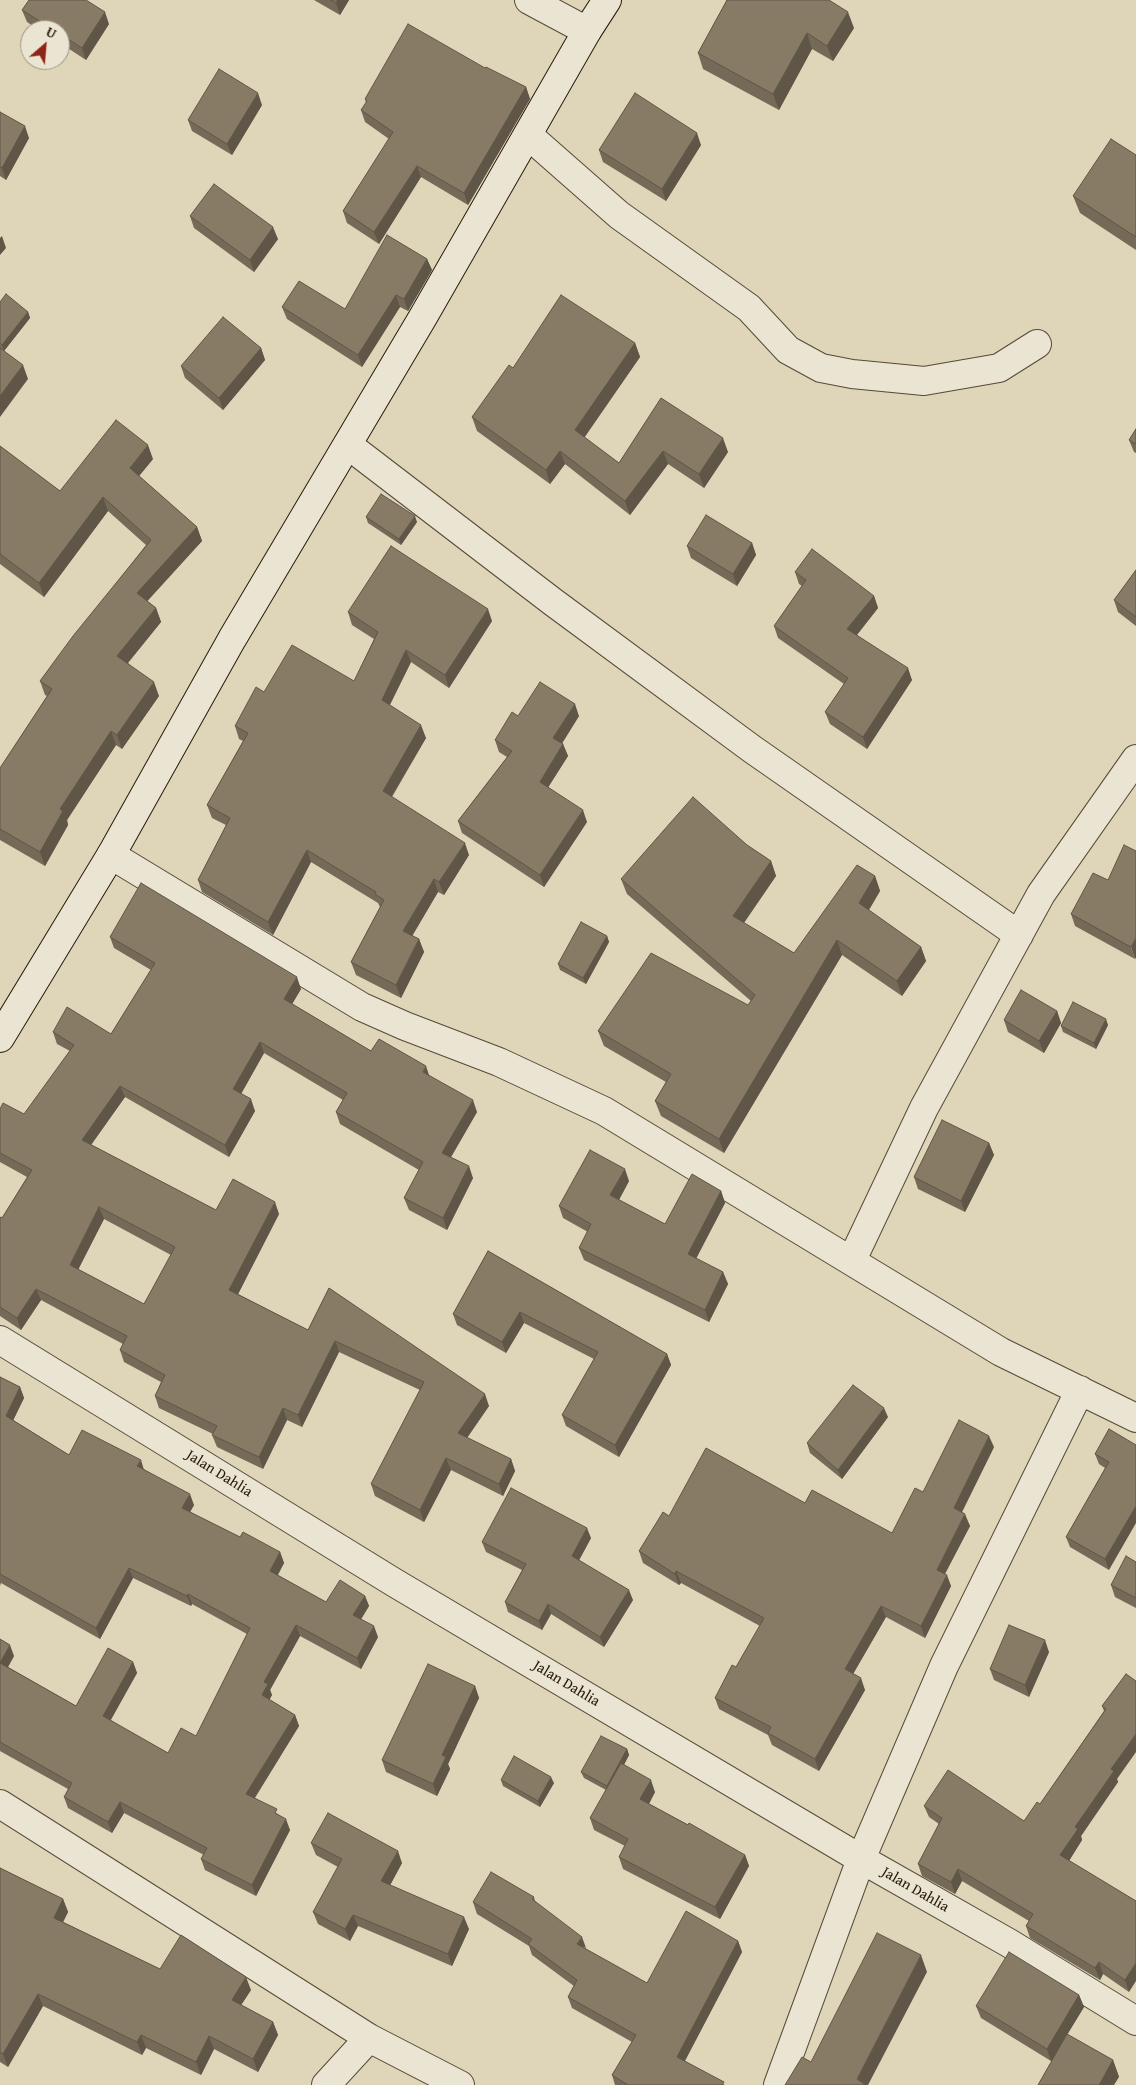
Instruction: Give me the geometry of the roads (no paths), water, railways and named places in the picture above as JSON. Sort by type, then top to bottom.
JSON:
[{"type":"street","points":[[529,0],[588,31]]},
{"type":"street","points":[[0,1038],[111,855],[232,639],[348,445],[607,0]]},
{"type":"street","points":[[528,135],[619,215],[749,308],[788,350],[821,368],[852,374],[924,381],[999,368],[1037,344]]},
{"type":"street","points":[[348,445],[553,602],[752,749],[1019,935]]},
{"type":"street","points":[[852,1260],[924,1108],[1041,894],[1136,759]]},
{"type":"street","points":[[111,855],[362,1006],[405,1026],[499,1062],[604,1112],[852,1260],[1001,1352],[1136,1418]]},
{"type":"street","name":"Jalan Dahlia","points":[[0,1340],[395,1583],[861,1859],[1009,1943],[1136,2021]]},
{"type":"street","points":[[778,2085],[861,1859],[944,1666],[1080,1390]]},
{"type":"street","points":[[0,1804],[368,2038],[460,2085]]},
{"type":"street","points":[[326,2085],[368,2038]]}]
